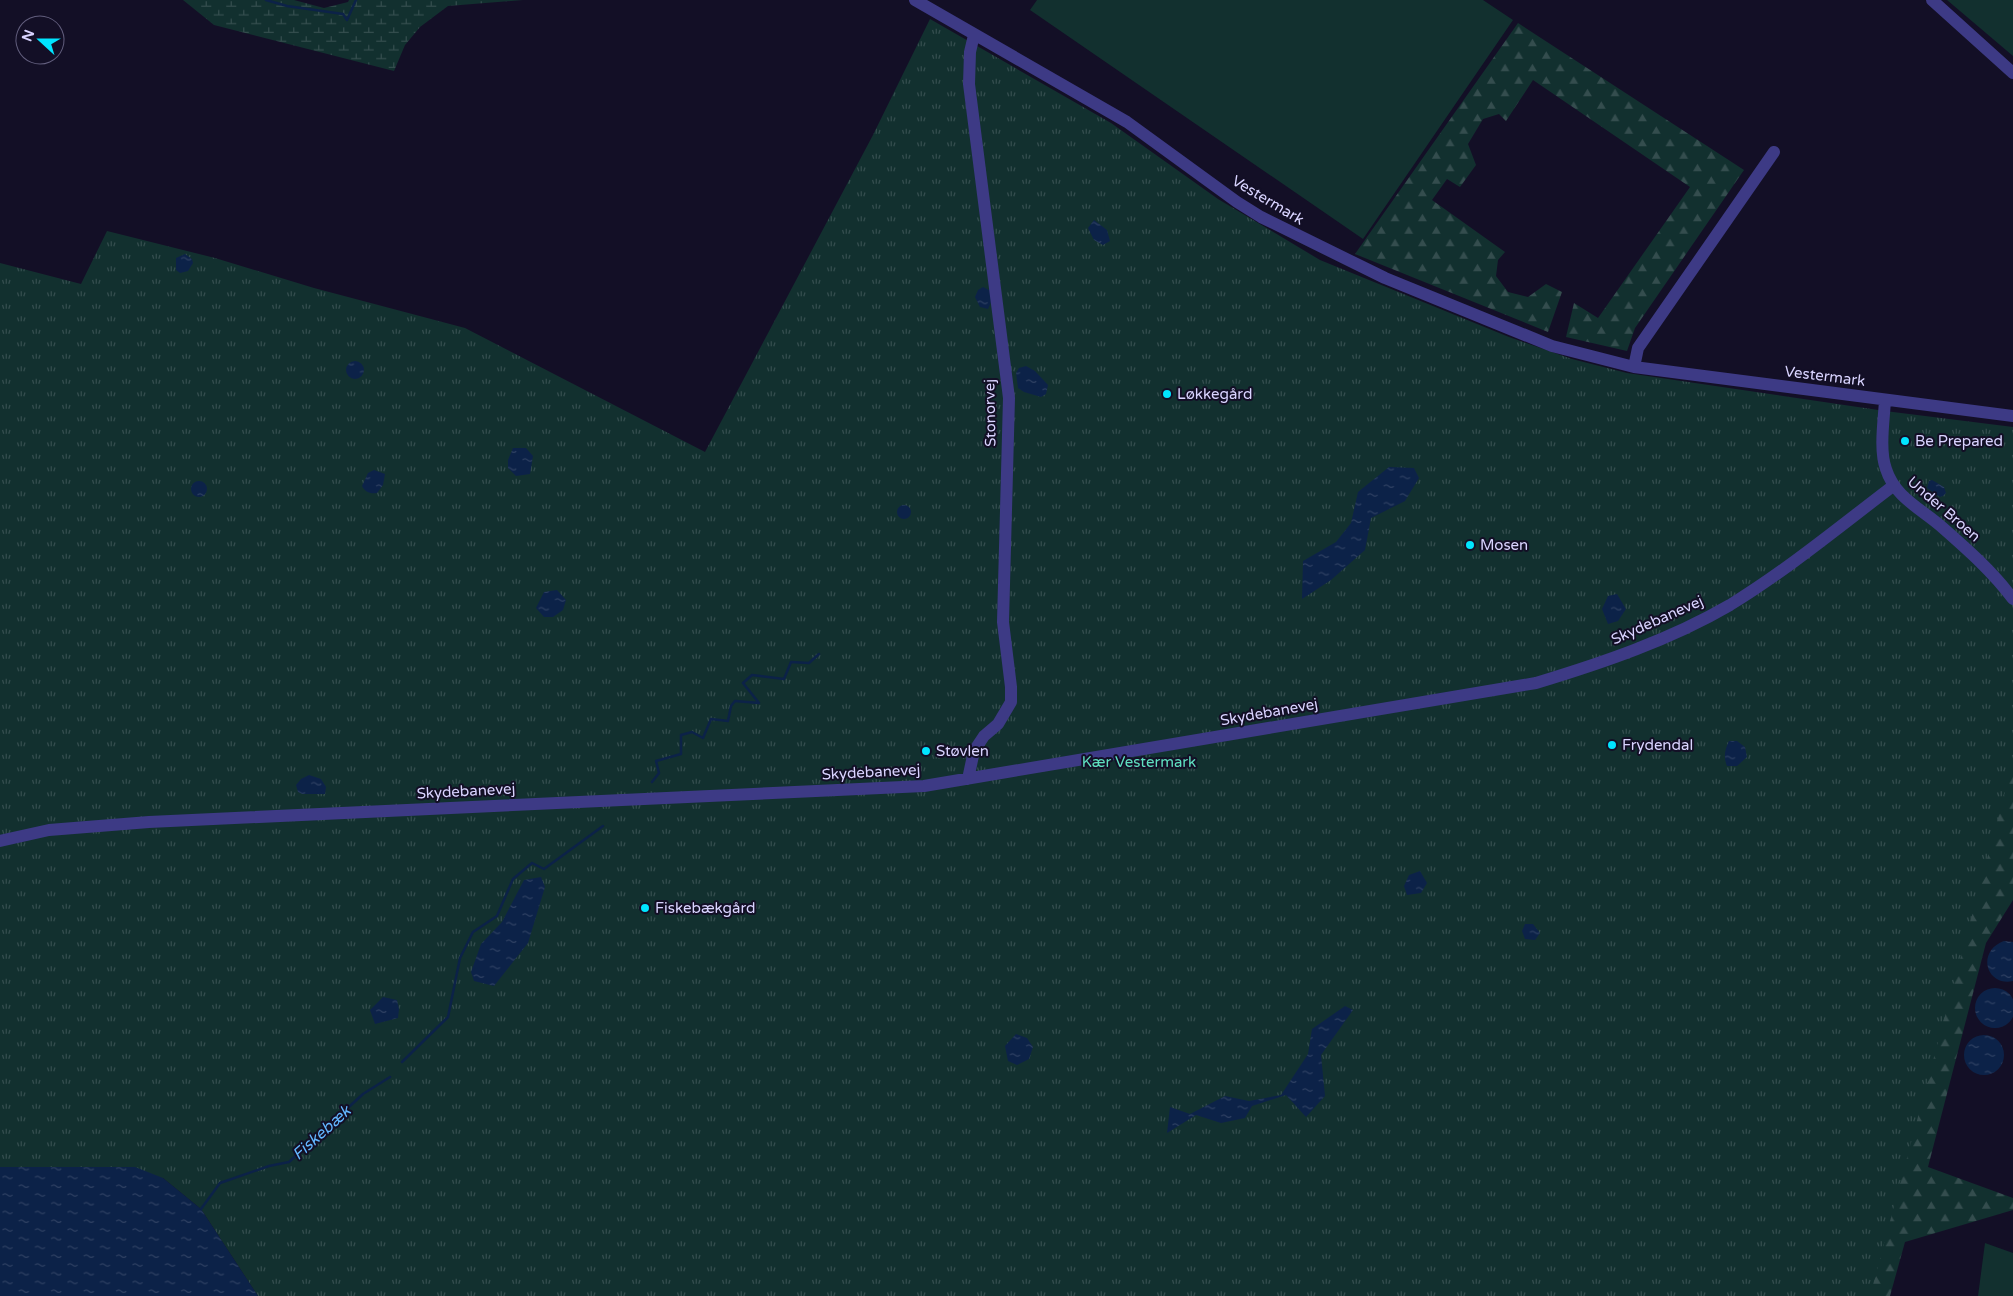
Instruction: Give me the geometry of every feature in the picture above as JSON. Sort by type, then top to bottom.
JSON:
[{"type":"street","name":"Vestermark","points":[[915,0],[1127,122],[1261,218],[1385,278],[1552,346],[1634,367],[2013,416]]},
{"type":"street","points":[[1932,0],[2013,73]]},
{"type":"street","name":"Stonorvej","points":[[968,779],[974,751],[984,736],[998,724],[1011,702],[1011,687],[1002,622],[1009,398],[969,84],[970,52],[974,35]]},
{"type":"street","points":[[1634,367],[1638,348],[1774,152]]},
{"type":"street","name":"Under Broen","points":[[1885,400],[1883,453],[1885,467],[1893,486],[1905,499],[1938,523],[1967,548],[2003,585],[2013,599]]},
{"type":"street","name":"Skydebanevej","points":[[0,841],[49,830],[149,822],[920,786],[1478,694],[1536,683],[1587,668],[1686,628],[1730,604],[1801,557],[1893,486]]},
{"type":"green space","points":[[183,0],[294,0],[324,8],[348,2],[349,0],[523,0],[448,6],[420,27],[405,45],[394,71],[214,25]]},
{"type":"green space","points":[[1037,0],[1483,0],[1513,20],[1363,239],[1030,10]]},
{"type":"green space","points":[[1947,0],[2013,0],[2013,56]]},
{"type":"green space","name":"Kær Vestermark","points":[[930,19],[1111,123],[1218,199],[1320,260],[1509,337],[1572,359],[1627,373],[1885,411],[2013,427],[2013,762],[1870,1296],[258,1296],[201,1209],[163,1178],[0,1167],[0,263],[81,284],[107,231],[215,258],[314,288],[465,328],[705,452],[873,135]]},
{"type":"green space","points":[[1518,23],[1744,170],[1635,328],[1627,351],[1566,337],[1574,303],[1598,318],[1690,187],[1533,80],[1506,121],[1499,114],[1483,119],[1468,144],[1476,165],[1460,187],[1447,179],[1432,200],[1505,252],[1498,260],[1496,276],[1508,292],[1528,297],[1546,284],[1562,292],[1548,332],[1355,254]]},
{"type":"green space","points":[[2013,740],[2013,900],[1986,943],[1928,1167],[2013,1198],[2013,1210],[1905,1242],[1890,1296],[1869,1296]]},
{"type":"green space","points":[[1985,1243],[2013,1253],[2013,1296],[1978,1296]]},
{"type":"water","points":[[1094,220],[1107,230],[1110,241],[1103,245],[1094,240],[1088,228]]},
{"type":"water","points":[[185,254],[192,259],[193,263],[188,271],[180,273],[176,270],[176,258]]},
{"type":"water","points":[[983,287],[989,290],[992,300],[988,309],[980,307],[975,297],[978,290]]},
{"type":"water","points":[[355,361],[361,364],[364,370],[361,376],[355,379],[349,376],[346,370],[349,364]]},
{"type":"water","points":[[1026,366],[1035,371],[1048,385],[1046,394],[1041,397],[1024,392],[1018,388],[1016,373],[1019,368]]},
{"type":"water","points":[[513,448],[526,448],[533,456],[530,474],[516,476],[508,468],[508,460]]},
{"type":"water","points":[[1389,467],[1414,468],[1419,478],[1405,501],[1371,518],[1365,550],[1331,580],[1302,599],[1303,561],[1336,542],[1351,523],[1358,492]]},
{"type":"water","points":[[374,470],[385,474],[383,485],[377,493],[366,491],[362,486],[368,473]]},
{"type":"water","points":[[1932,480],[1944,487],[1946,493],[1943,496],[1940,497],[1927,488],[1929,481]]},
{"type":"water","points":[[196,481],[202,481],[207,486],[205,495],[196,497],[191,492],[191,486]]},
{"type":"water","points":[[901,505],[907,505],[911,512],[907,519],[901,519],[897,515],[897,509]]},
{"type":"water","points":[[557,590],[566,600],[563,610],[553,617],[544,617],[536,608],[544,592]]},
{"type":"water","points":[[1617,594],[1626,609],[1618,621],[1608,624],[1602,609],[1608,596]]},
{"type":"water","points":[[1729,741],[1737,741],[1745,747],[1747,757],[1737,766],[1727,766],[1726,763],[1725,753]]},
{"type":"water","points":[[309,775],[321,779],[326,787],[325,794],[302,794],[298,792],[296,785],[301,779]]},
{"type":"water","points":[[1420,871],[1427,883],[1421,893],[1407,895],[1404,886],[1409,875]]},
{"type":"water","points":[[541,877],[545,887],[528,943],[494,986],[474,981],[471,972],[481,944],[502,922],[524,880]]},
{"type":"water","points":[[1525,924],[1533,924],[1540,933],[1535,940],[1525,939],[1522,931]]},
{"type":"water","points":[[2004,941],[2013,942],[2013,981],[1996,979],[1988,967],[1987,960],[1990,952],[1995,946]]},
{"type":"water","points":[[1991,988],[1999,988],[2006,991],[2012,997],[2015,1008],[2012,1019],[2006,1025],[1999,1028],[1991,1028],[1984,1025],[1978,1019],[1975,1012],[1975,1004],[1978,997],[1984,991]]},
{"type":"water","points":[[383,997],[397,1000],[398,1018],[375,1024],[370,1010]]},
{"type":"water","points":[[1345,1006],[1353,1010],[1321,1055],[1325,1096],[1306,1117],[1286,1095],[1252,1106],[1245,1118],[1221,1123],[1196,1115],[1167,1133],[1170,1107],[1190,1114],[1225,1096],[1249,1101],[1281,1095],[1308,1054],[1312,1029]]},
{"type":"water","points":[[1016,1034],[1027,1038],[1033,1047],[1029,1059],[1017,1065],[1008,1061],[1005,1046]]},
{"type":"water","points":[[1984,1035],[1998,1041],[2004,1055],[1998,1069],[1984,1075],[1970,1069],[1964,1055],[1970,1041]]},
{"type":"water","points":[[0,1167],[135,1167],[163,1178],[201,1209],[258,1296],[0,1296]]},
{"type":"waterway","points":[[266,0],[287,6],[343,14],[347,20],[356,0]]},
{"type":"waterway","name":"Fiskebæk","points":[[652,782],[659,773],[656,761],[681,754],[681,735],[692,732],[703,738],[711,719],[728,721],[731,706],[735,701],[759,703],[743,683],[752,675],[784,679],[791,662],[809,663],[819,654]]},
{"type":"waterway","name":"Fiskebæk","points":[[402,1062],[448,1017],[460,958],[473,932],[497,916],[513,879],[532,863],[544,869],[603,826]]},
{"type":"waterway","name":"Fiskebæk","points":[[201,1209],[220,1183],[269,1166],[289,1162],[363,1094],[390,1077]]},
{"type":"place","name":"Løkkegård","points":[[1167,394]]},
{"type":"place","name":"Be Prepared","points":[[1905,441]]},
{"type":"place","name":"Mosen","points":[[1470,545]]},
{"type":"place","name":"Frydendal","points":[[1612,745]]},
{"type":"place","name":"Støvlen","points":[[926,751]]},
{"type":"place","name":"Fiskebækgård","points":[[645,908]]}]
